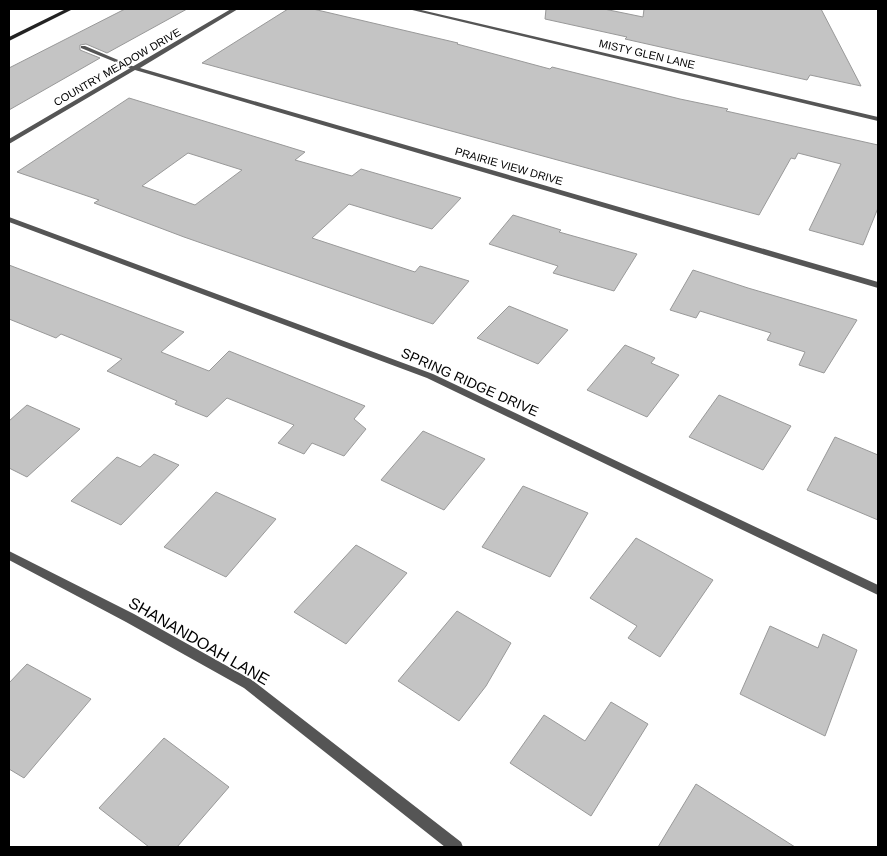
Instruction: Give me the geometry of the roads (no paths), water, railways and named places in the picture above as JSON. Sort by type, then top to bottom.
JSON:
[{"type":"main road","points":[[9,39],[70,9]]},
{"type":"street","name":"COUNTRY MEADOW DRIVE","points":[[9,142],[235,9]]},
{"type":"street","name":"MISTY GLEN LANE","points":[[411,9],[878,119]]},
{"type":"street","name":"PRAIRIE VIEW DRIVE","points":[[83,47],[134,68],[878,286]]},
{"type":"street","name":"SPRING RIDGE DRIVE","points":[[9,219],[430,376],[878,590]]},
{"type":"street","name":"SHANANDOAH LANE","points":[[9,555],[130,618],[248,684],[456,847]]}]
